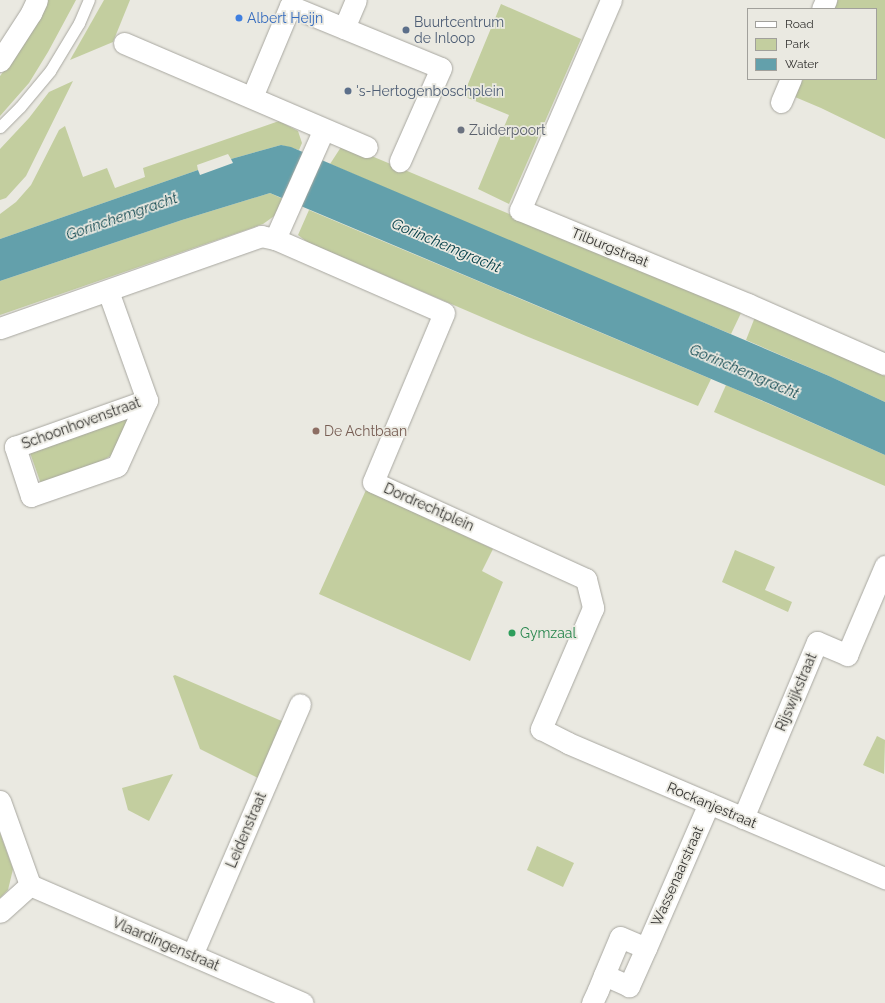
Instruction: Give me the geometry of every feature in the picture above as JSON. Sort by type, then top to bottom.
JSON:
[{"type":"street","points":[[0,61],[31,13],[37,0]]},
{"type":"street","points":[[344,28],[356,0]]},
{"type":"street","name":"Tilburgstraat","points":[[611,0],[520,210],[748,304],[885,364]]},
{"type":"street","points":[[252,97],[290,6],[441,68],[400,161]]},
{"type":"street","points":[[124,43],[252,97],[322,134],[367,147]]},
{"type":"street","points":[[781,102],[791,80]]},
{"type":"street","points":[[0,328],[261,236],[275,239],[322,134]]},
{"type":"street","name":"Dordrechtplein","points":[[275,239],[444,313],[373,482],[586,579],[593,608],[541,729]]},
{"type":"street","name":"Schoonhovenstraat","points":[[108,291],[147,400],[117,466],[31,496],[15,447],[147,400]]},
{"type":"street","name":"Rijswijkstraat","points":[[743,818],[817,642],[847,655],[885,566]]},
{"type":"street","name":"Leidenstraat","points":[[192,955],[300,704]]},
{"type":"street","name":"Rockanjestraat","points":[[541,729],[568,744],[885,878]]},
{"type":"street","points":[[0,801],[30,885],[0,912]]},
{"type":"street","name":"Wassenaarstraat","points":[[604,975],[629,986],[709,804]]},
{"type":"street","name":"Vlaardingenstraat","points":[[30,885],[303,1003]]},
{"type":"street","points":[[592,1003],[620,937],[646,948]]},
{"type":"lane","points":[[0,127],[20,107],[50,71],[79,23],[89,0]]},
{"type":"green space","points":[[48,0],[76,0],[48,52],[29,83],[0,116],[0,76],[25,43]]},
{"type":"green space","points":[[104,0],[130,0],[113,42],[70,60]]},
{"type":"green space","points":[[838,0],[885,0],[885,139],[795,97],[803,80],[877,80],[877,8],[834,8]]},
{"type":"green space","points":[[501,4],[581,39],[509,204],[478,189],[509,115],[463,96]]},
{"type":"green space","points":[[73,81],[26,176],[6,198],[0,200],[0,149],[29,118],[49,92]]},
{"type":"green space","points":[[279,121],[298,131],[302,143],[299,150],[281,145],[231,159],[228,154],[197,165],[198,170],[0,239],[0,214],[16,202],[31,185],[59,130],[65,126],[83,177],[107,168],[115,188],[145,177],[143,168]]},
{"type":"green space","points":[[343,144],[741,313],[731,334],[560,263],[330,164]]},
{"type":"green space","points":[[270,193],[283,199],[277,214],[263,224],[0,315],[0,281],[182,220]]},
{"type":"green space","points":[[309,210],[711,379],[698,406],[526,336],[307,242],[298,235]]},
{"type":"green space","points":[[755,317],[885,372],[885,402],[746,340]]},
{"type":"green space","points":[[726,385],[885,455],[885,486],[714,412]]},
{"type":"green space","points":[[123,414],[130,418],[112,455],[100,462],[41,484],[29,450]]},
{"type":"green space","points":[[366,490],[493,549],[482,571],[503,582],[470,661],[319,594]]},
{"type":"green space","points":[[735,550],[775,567],[765,590],[792,602],[788,612],[722,582]]},
{"type":"green space","points":[[175,675],[284,722],[260,779],[200,749],[173,676]]},
{"type":"green space","points":[[877,736],[885,740],[884,774],[863,765]]},
{"type":"green space","points":[[173,774],[149,821],[128,810],[122,788]]},
{"type":"green space","points":[[0,833],[13,869],[8,890],[0,898]]},
{"type":"green space","points":[[537,846],[574,863],[563,887],[527,870]]},
{"type":"water","name":"Gorinchemgracht","points":[[281,145],[291,147],[829,376],[885,402],[885,455],[768,403],[270,193],[182,220],[0,281],[0,239],[198,170],[200,175],[233,163],[231,159]]},
{"type":"place","name":"Albert Heijn","points":[[239,18]]},
{"type":"place","name":"Buurtcentrum de Inloop","points":[[406,30]]},
{"type":"place","name":"'s-Hertogenboschplein","points":[[348,91]]},
{"type":"place","name":"Zuiderpoort","points":[[461,130]]},
{"type":"place","name":"De Achtbaan","points":[[316,431]]},
{"type":"place","name":"Gymzaal","points":[[512,633]]}]
